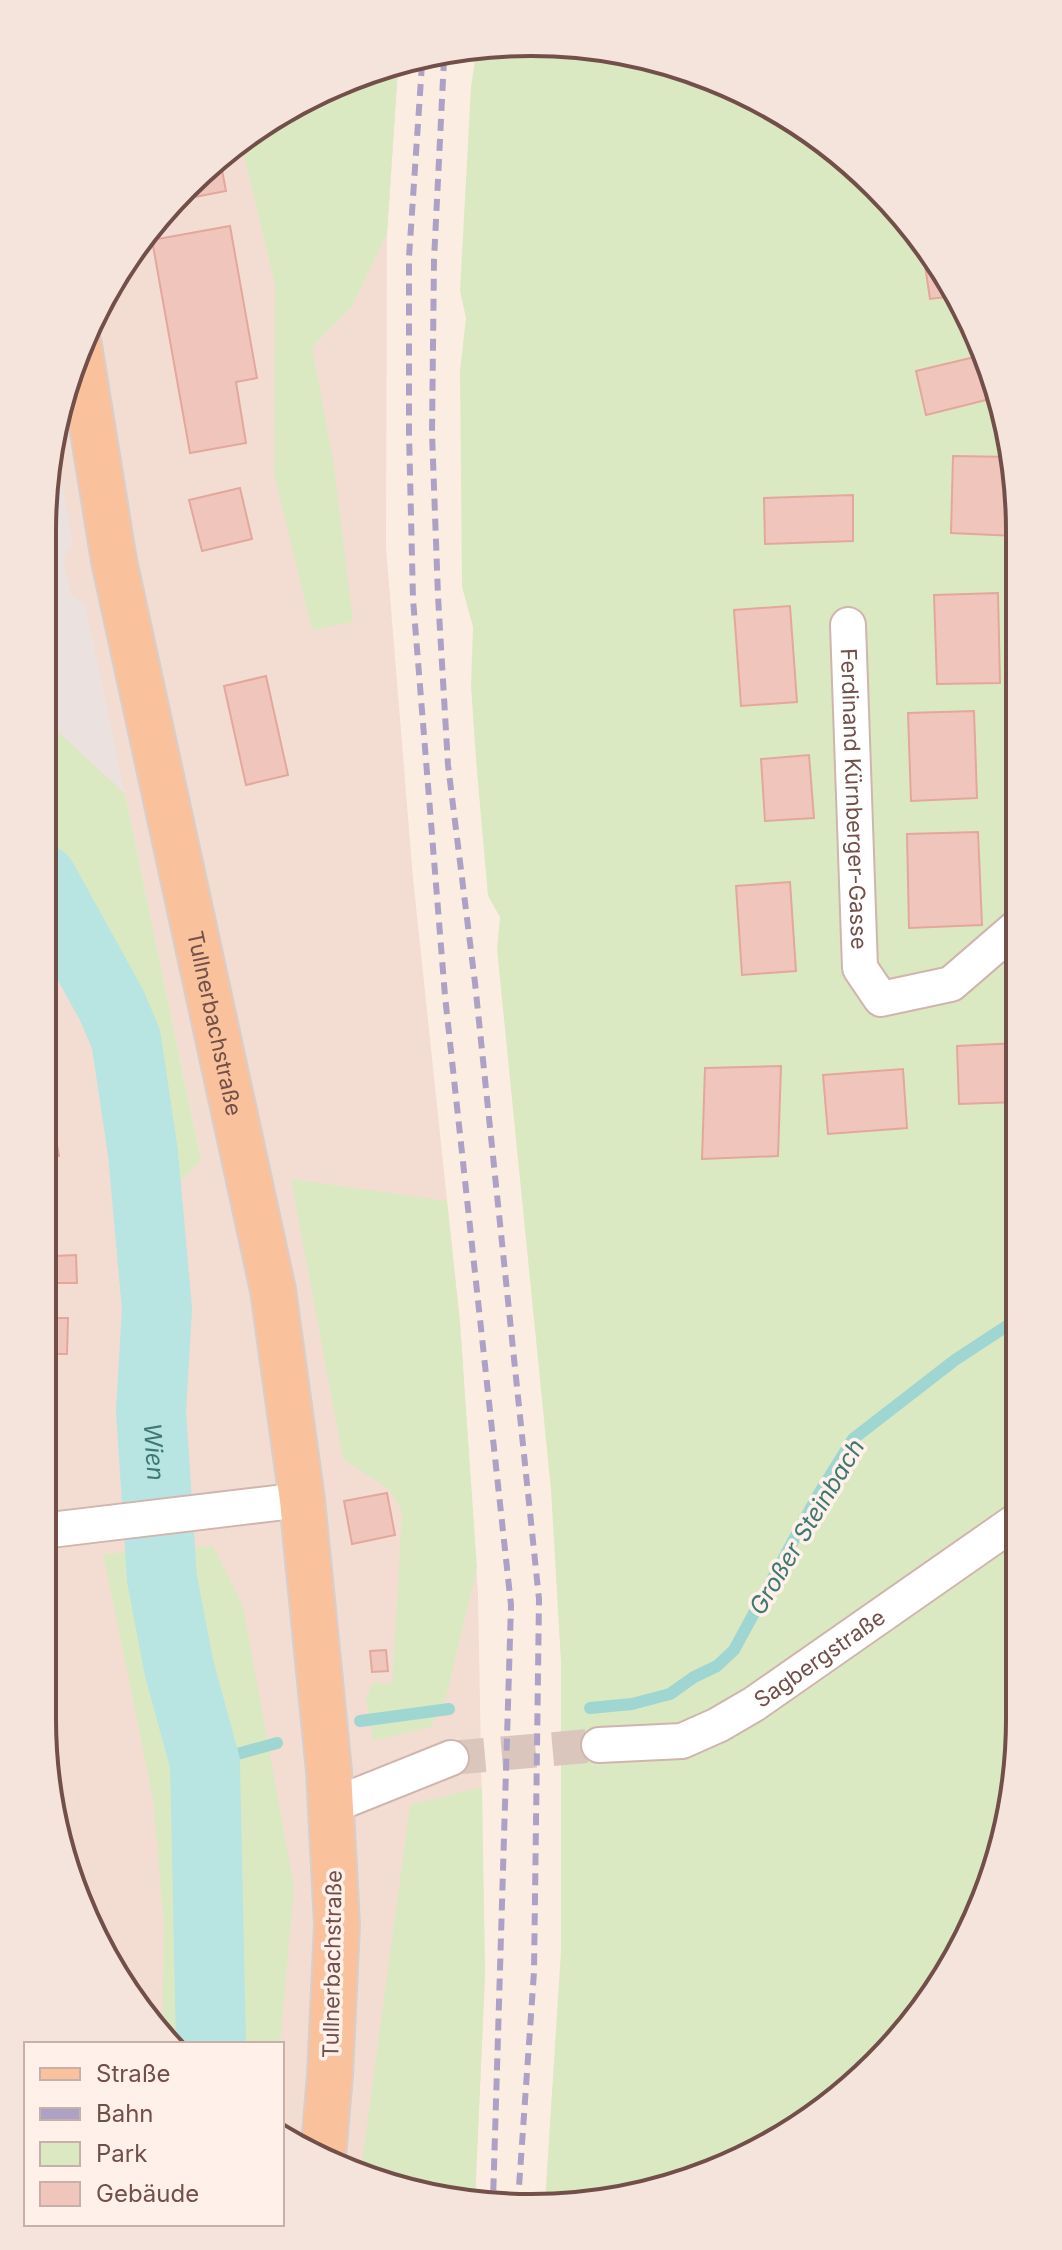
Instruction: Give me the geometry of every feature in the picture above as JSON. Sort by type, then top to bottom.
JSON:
[{"type":"main road","name":"Tullnerbachstraße","points":[[83,372],[114,561],[273,1290],[302,1500],[324,1705],[337,1925],[324,2146]]},
{"type":"street","name":"Ferdinand Kürnberger-Gasse","points":[[848,625],[860,968],[881,999],[951,984],[1006,936]]},
{"type":"street","points":[[56,1529],[302,1500]]},
{"type":"street","name":"Sagbergstraße","points":[[599,1745],[682,1741],[718,1725],[754,1704],[1006,1528]]},
{"type":"street","points":[[330,1788],[451,1758]]},
{"type":"shaded area","points":[[398,75],[387,234],[386,547],[413,878],[460,1323],[478,1594],[485,1974],[475,2191],[438,2185],[378,2169],[321,2145],[284,2124],[284,2042],[183,2042],[154,2008],[120,1956],[92,1901],[72,1842],[60,1781],[56,1719],[56,859],[103,928],[130,1001],[152,1111],[161,1200],[201,1160],[125,795],[56,730],[57,500],[65,438],[81,378],[105,321],[136,267],[195,195],[242,154],[294,120],[349,92]]},
{"type":"shaded area","points":[[60,472],[73,544],[63,558],[71,595],[85,603],[125,794],[56,730],[56,531]]},
{"type":"green space","points":[[562,57],[624,65],[713,92],[768,120],[820,154],[867,195],[908,242],[957,321],[990,408],[1005,500],[1006,1719],[1002,1781],[990,1842],[970,1901],[926,1983],[867,2055],[820,2096],[741,2145],[684,2169],[624,2185],[562,2193],[546,2194],[561,1951],[561,1662],[551,1490],[497,949],[500,917],[488,896],[471,686],[473,627],[462,587],[460,371],[466,318],[460,291],[475,59]]},
{"type":"green space","points":[[398,75],[387,234],[351,308],[312,347],[334,465],[353,622],[312,630],[274,473],[275,285],[243,153],[321,105]]},
{"type":"green space","points":[[56,730],[125,794],[201,1160],[162,1201],[152,1111],[130,1001],[103,928],[56,859]]},
{"type":"green space","points":[[291,1179],[447,1201],[460,1323],[477,1568],[446,1697],[431,1727],[373,1741],[366,1699],[373,1682],[392,1684],[402,1512],[390,1490],[343,1459]]},
{"type":"green space","points":[[213,1546],[243,1606],[294,1887],[280,2042],[183,2042],[162,2018],[164,1927],[153,1798],[103,1554]]},
{"type":"green space","points":[[482,1787],[485,1974],[475,2191],[408,2178],[362,2163],[410,1805]]},
{"type":"building","points":[[222,171],[226,191],[193,197]]},
{"type":"building","points":[[230,226],[257,378],[236,382],[246,443],[190,453],[153,244],[156,239]]},
{"type":"building","points":[[925,266],[944,297],[930,299]]},
{"type":"building","points":[[973,357],[987,400],[926,415],[916,371]]},
{"type":"building","points":[[953,456],[1000,457],[1006,536],[951,533]]},
{"type":"building","points":[[240,488],[252,539],[202,551],[189,500]]},
{"type":"building","points":[[853,495],[853,541],[765,544],[764,498]]},
{"type":"building","points":[[998,593],[1000,683],[937,684],[934,595]]},
{"type":"building","points":[[790,606],[797,702],[741,706],[734,610]]},
{"type":"building","points":[[266,676],[288,775],[246,785],[224,686]]},
{"type":"building","points":[[974,711],[977,798],[911,801],[908,713]]},
{"type":"building","points":[[809,755],[814,818],[765,821],[761,759]]},
{"type":"building","points":[[978,832],[982,925],[909,928],[907,834]]},
{"type":"building","points":[[790,882],[796,971],[742,975],[736,886]]},
{"type":"building","points":[[1006,1044],[1006,1102],[959,1104],[957,1046]]},
{"type":"building","points":[[781,1066],[778,1156],[702,1159],[705,1068]]},
{"type":"building","points":[[903,1069],[907,1128],[828,1134],[823,1075]]},
{"type":"building","points":[[76,1255],[77,1283],[56,1283],[56,1256]]},
{"type":"building","points":[[56,1318],[68,1318],[67,1354],[56,1354]]},
{"type":"building","points":[[387,1493],[395,1535],[352,1544],[344,1501]]},
{"type":"building","points":[[386,1650],[388,1671],[372,1672],[370,1651]]},
{"type":"waterway","name":"Wien","points":[[56,904],[112,1006],[126,1039],[143,1153],[157,1309],[151,1411],[162,1579],[179,1668],[205,1763],[211,2042]]},
{"type":"waterway","name":"Großer Steinbach","points":[[590,1708],[632,1704],[670,1694],[717,1666],[734,1650],[817,1497],[853,1439],[955,1360],[1006,1327]]},
{"type":"waterway","name":"Großer Steinbach","points":[[360,1721],[449,1709]]},
{"type":"waterway","name":"Großer Steinbach","points":[[205,1763],[277,1743]]},
{"type":"tunnel","points":[[451,1758],[599,1745]]},
{"type":"railway","points":[[444,64],[434,260],[432,433],[448,765],[475,983],[539,1599],[534,1972],[519,2194]]},
{"type":"railway","points":[[422,69],[409,257],[413,599],[445,996],[511,1605],[493,2192]]}]
